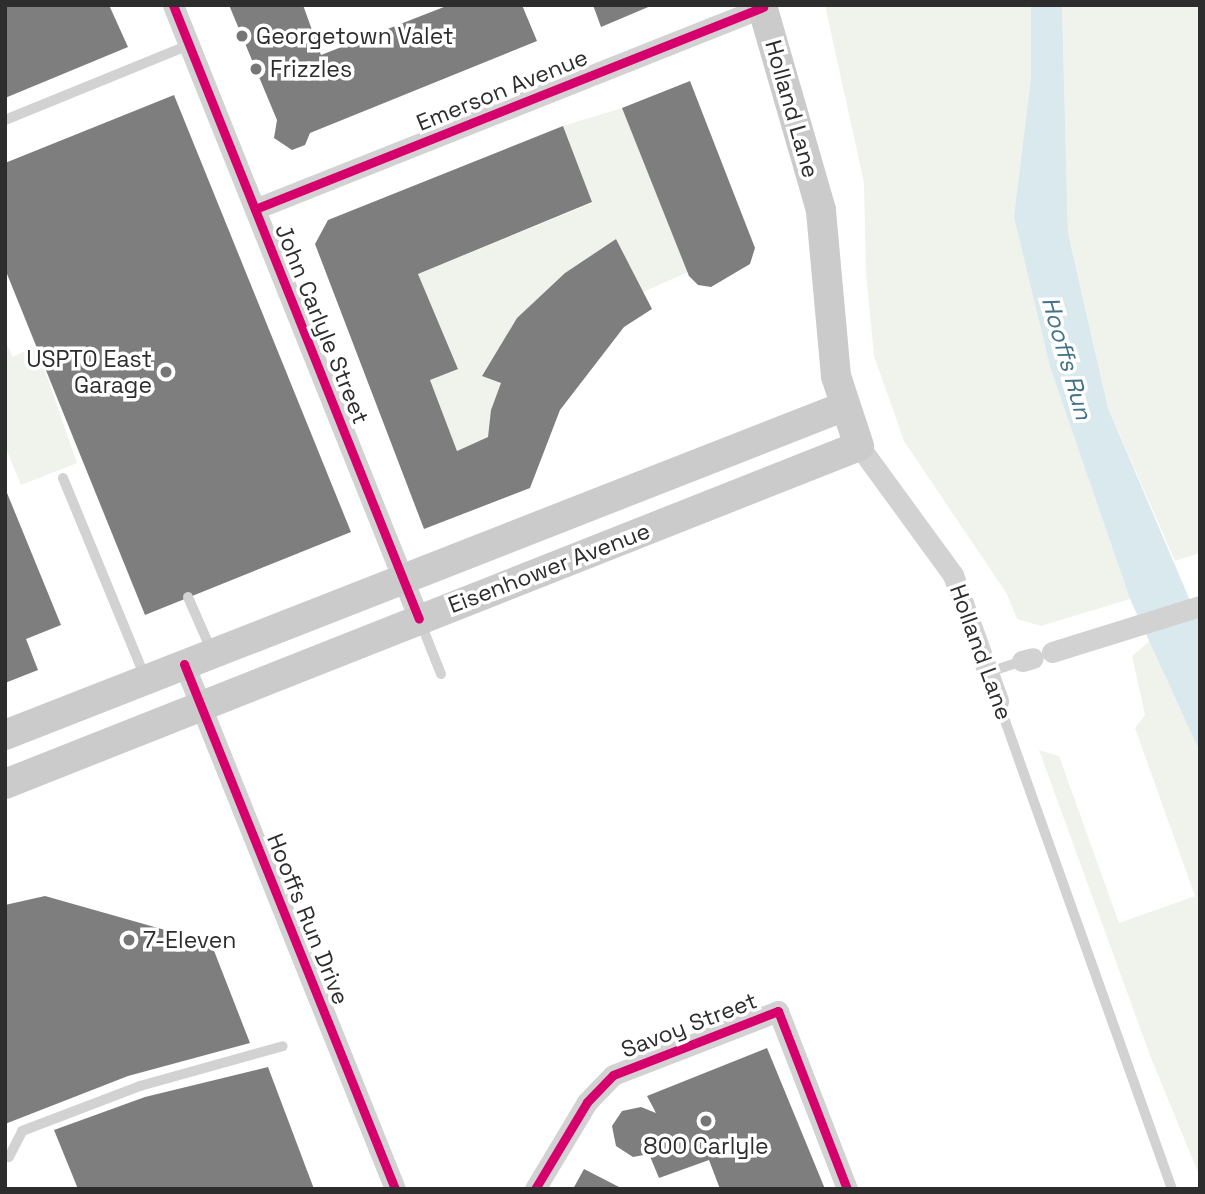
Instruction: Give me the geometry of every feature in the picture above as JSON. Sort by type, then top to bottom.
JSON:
[{"type":"main road","name":"Holland Lane","points":[[763,6],[821,211],[829,332],[844,407],[859,446]]},
{"type":"main road","name":"Eisenhower Avenue","points":[[5,735],[844,407]]},
{"type":"main road","name":"Eisenhower Avenue","points":[[5,784],[200,704],[859,446]]},
{"type":"street","name":"John Carlyle Street","points":[[173,5],[419,619]]},
{"type":"street","name":"Emerson Avenue","points":[[255,209],[763,6]]},
{"type":"street","name":"Holland Lane","points":[[859,446],[953,575],[998,701]]},
{"type":"street","points":[[1036,657],[1200,606]]},
{"type":"street","name":"Hooffs Run Drive","points":[[184,664],[395,1189]]},
{"type":"street","name":"Savoy Street","points":[[535,1189],[587,1101],[613,1075],[778,1012],[847,1189]]},
{"type":"lane","points":[[5,120],[189,45]]},
{"type":"lane","points":[[63,478],[146,679]]},
{"type":"lane","points":[[188,597],[212,653]]},
{"type":"lane","points":[[419,619],[441,674]]},
{"type":"lane","points":[[989,672],[1036,657]]},
{"type":"lane","name":"Holland Lane","points":[[998,701],[1172,1189]]},
{"type":"lane","points":[[9,1157],[22,1131],[140,1086],[283,1046]]},
{"type":"shaded area","points":[[825,5],[1031,5],[1031,79],[1051,370],[1130,599],[1041,626],[1017,619],[1007,594],[904,441],[874,356],[866,274],[864,183]]},
{"type":"shaded area","points":[[1062,5],[1200,5],[1200,553],[1175,561],[1108,408],[1068,233]]},
{"type":"shaded area","points":[[622,108],[688,272],[643,292],[616,239],[565,273],[517,318],[482,375],[501,383],[488,437],[457,451],[430,380],[458,368],[418,274],[592,203],[563,126]]},
{"type":"shaded area","points":[[5,341],[13,357],[36,345],[77,463],[21,485],[5,446]]},
{"type":"shaded area","points":[[1151,640],[1200,752],[1200,1177],[1151,1058],[1039,750],[1059,756],[1119,923],[1195,896],[1135,728],[1145,715],[1132,656]]},
{"type":"water","name":"Hooffs Run","points":[[1031,5],[1062,5],[1068,233],[1108,408],[1200,624],[1200,752],[1130,599],[1051,370],[1014,217],[1031,79]]},
{"type":"building","points":[[5,5],[109,5],[128,47],[5,98]]},
{"type":"building","points":[[229,5],[303,5],[321,55],[449,5],[522,5],[537,41],[310,133],[305,145],[292,150],[274,138],[277,120]]},
{"type":"building","points":[[593,5],[653,5],[601,27]]},
{"type":"building","points":[[690,81],[755,248],[750,264],[711,287],[698,285],[689,276],[622,108]]},
{"type":"building","name":"USPTO East Garage","points":[[174,95],[351,532],[145,615],[5,269],[5,163]]},
{"type":"building","points":[[563,126],[592,202],[418,274],[458,369],[430,380],[457,451],[488,437],[491,410],[501,383],[482,376],[517,318],[565,273],[616,239],[652,309],[624,327],[560,410],[530,488],[424,529],[315,244],[328,220]]},
{"type":"building","points":[[5,488],[61,625],[26,639],[38,670],[5,683]]},
{"type":"building","points":[[45,896],[211,943],[250,1043],[128,1076],[5,1124],[5,905]]},
{"type":"building","name":"800 Carlyle","points":[[767,1048],[825,1189],[720,1189],[709,1160],[659,1178],[649,1154],[633,1157],[616,1146],[612,1126],[622,1111],[641,1107],[656,1113],[647,1096]]},
{"type":"building","points":[[268,1067],[314,1189],[78,1189],[54,1130],[145,1097]]},
{"type":"building","name":"800 Carlyle","points":[[584,1169],[623,1189],[573,1189]]},
{"type":"cycle path","points":[[173,5],[419,619]]},
{"type":"cycle path","points":[[255,209],[763,7]]},
{"type":"cycle path","points":[[184,664],[395,1189]]},
{"type":"cycle path","points":[[535,1189],[587,1102],[613,1075],[778,1011],[847,1189]]},
{"type":"place","name":"Georgetown Valet","points":[[242,36]]},
{"type":"place","name":"Frizzles","points":[[256,69]]},
{"type":"place","name":"USPTO East Garage","points":[[166,372]]},
{"type":"place","name":"7-Eleven","points":[[129,940]]},
{"type":"place","name":"800 Carlyle","points":[[706,1121]]}]
